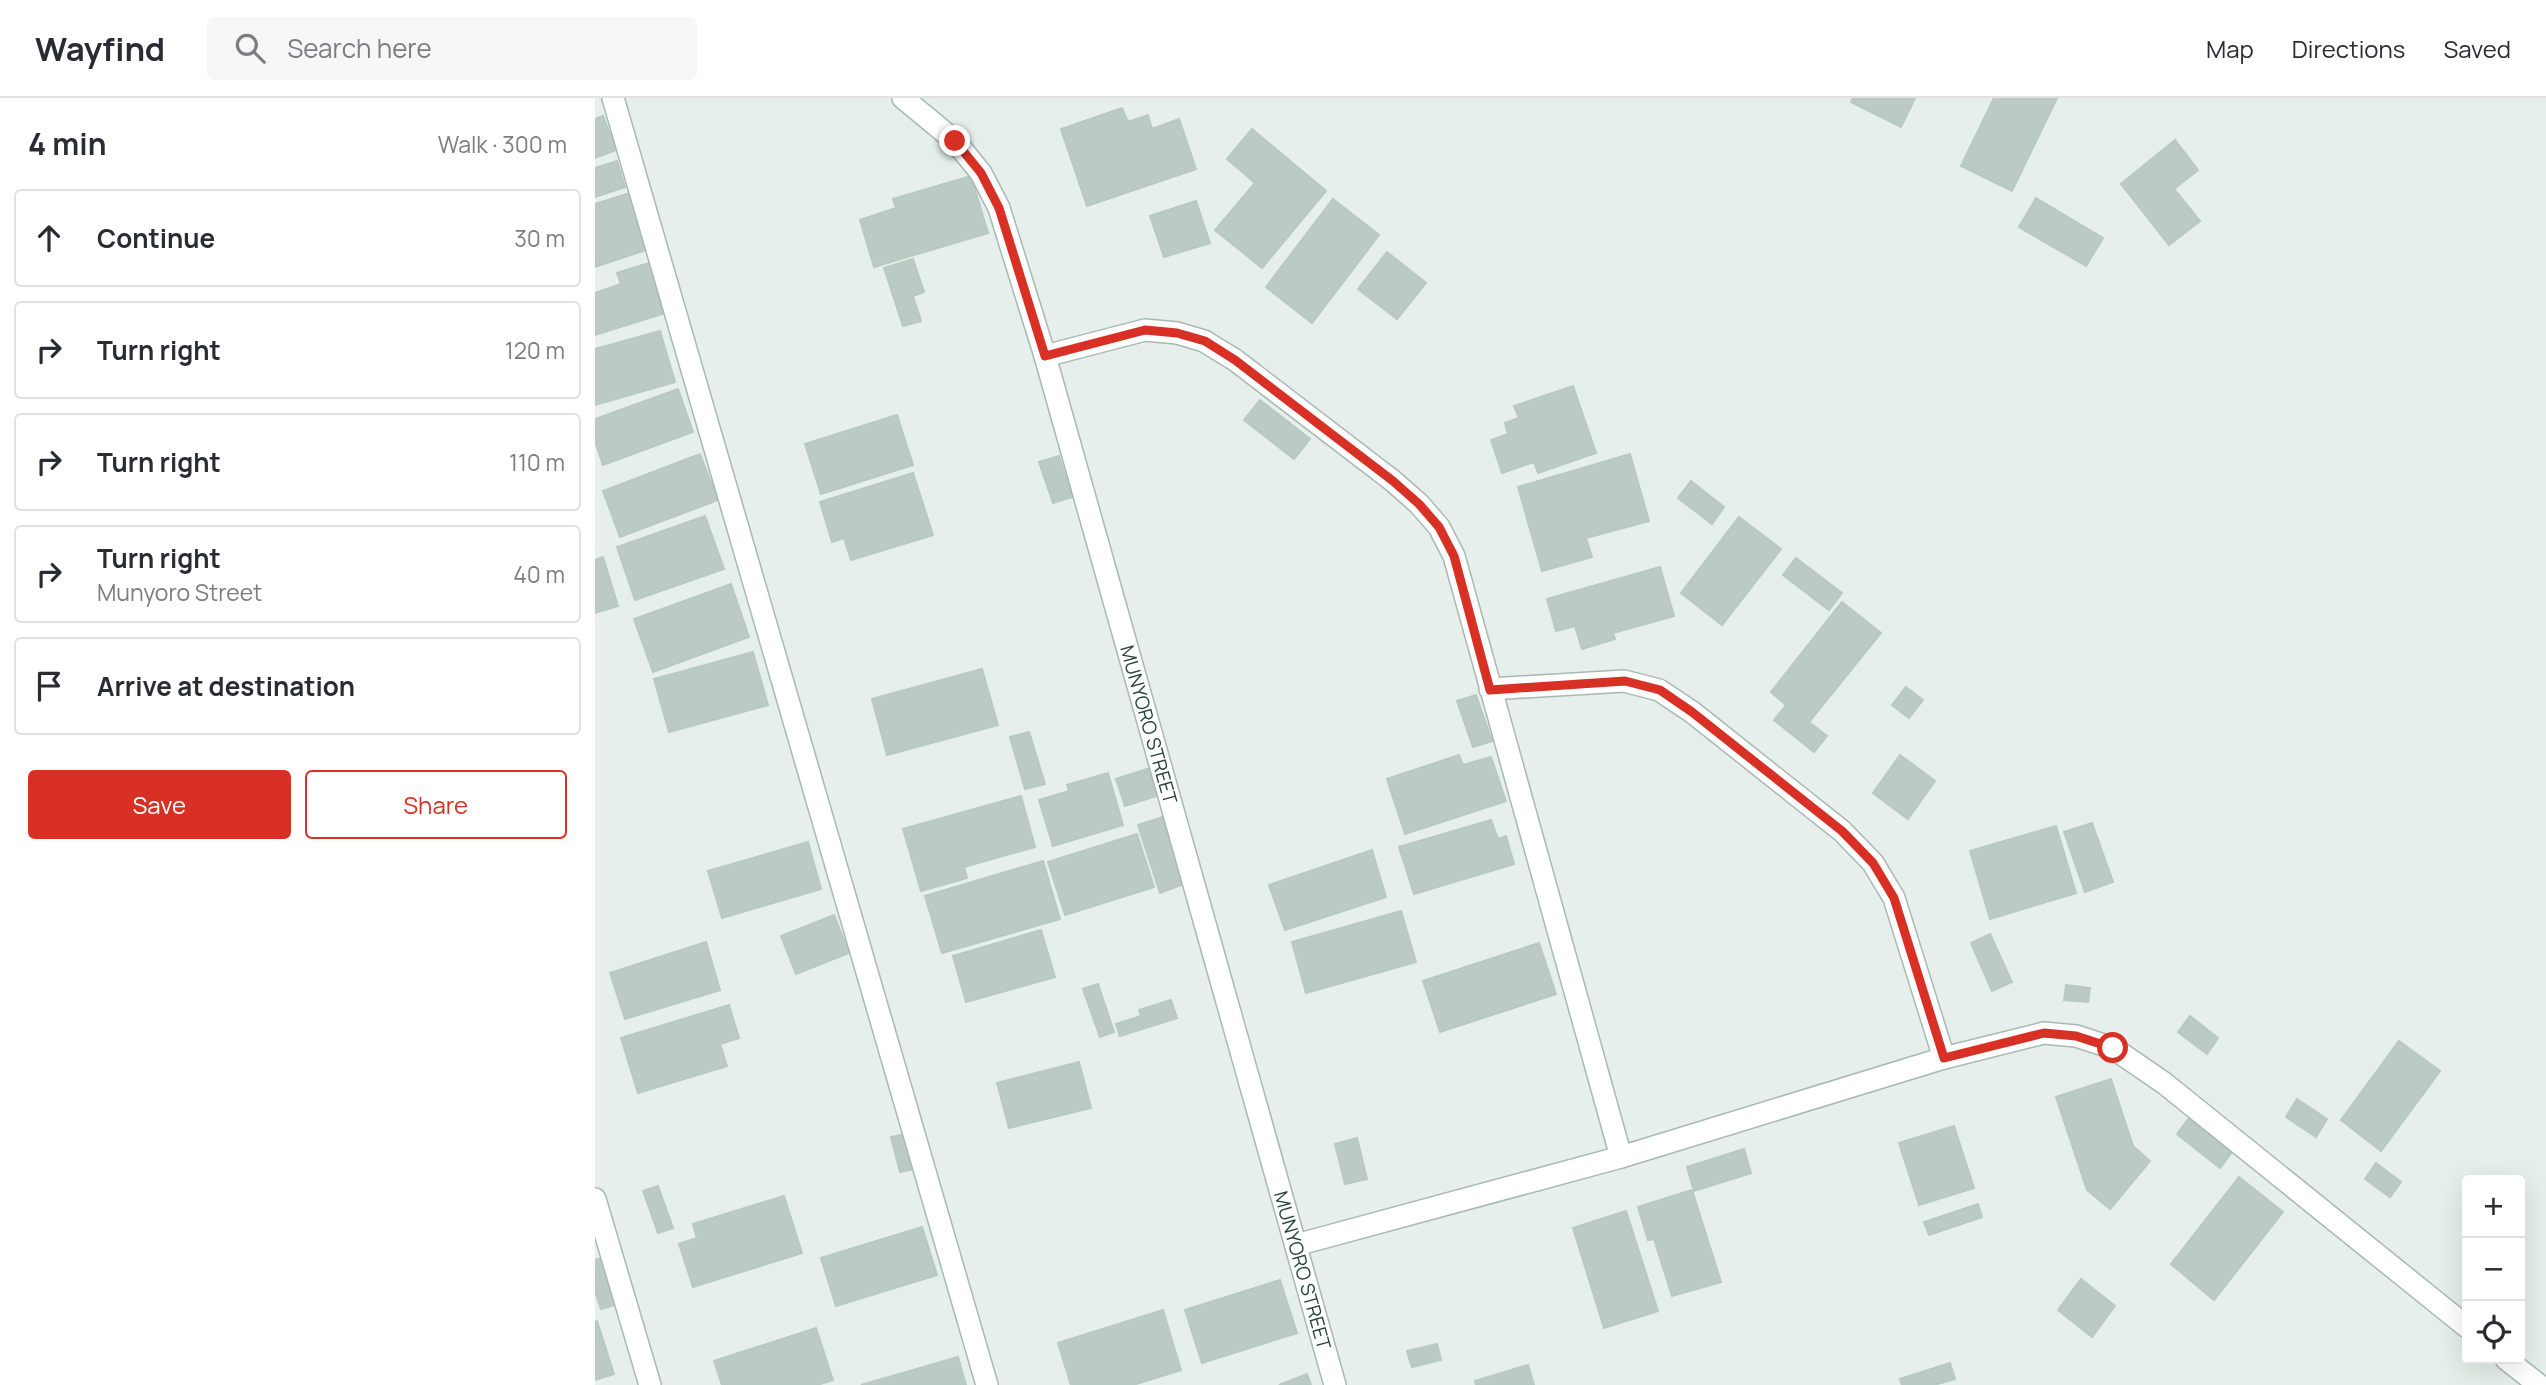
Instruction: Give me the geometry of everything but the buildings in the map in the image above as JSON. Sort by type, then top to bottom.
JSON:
[{"type":"street","points":[[613,98],[987,1385]]},
{"type":"street","name":"MUNYORO STREET","points":[[903,98],[955,141],[981,173],[999,208],[1045,356],[1335,1385]]},
{"type":"street","points":[[1045,356],[1145,330],[1177,333],[1205,341],[1235,360],[1393,481],[1419,504],[1439,527],[1454,556],[1621,1157]]},
{"type":"street","points":[[1490,690],[1625,681],[1660,690],[1692,712],[1842,831],[1873,863],[1894,898],[1944,1058]]},
{"type":"street","points":[[1296,1245],[1621,1157],[1944,1058],[2044,1033],[2076,1036],[2113,1048],[2175,1091],[2462,1323]]},
{"type":"street","points":[[595,1199],[650,1385]]},
{"type":"street","points":[[2512,1364],[2539,1385]]},
{"type":"route","points":[[955,141],[981,173],[999,208],[1045,356],[1145,330],[1177,333],[1205,341],[1235,360],[1393,481],[1419,504],[1439,527],[1454,556],[1490,690],[1625,681],[1660,690],[1692,712],[1842,831],[1873,863],[1894,898],[1944,1058],[2044,1033],[2076,1036],[2113,1048]]}]
